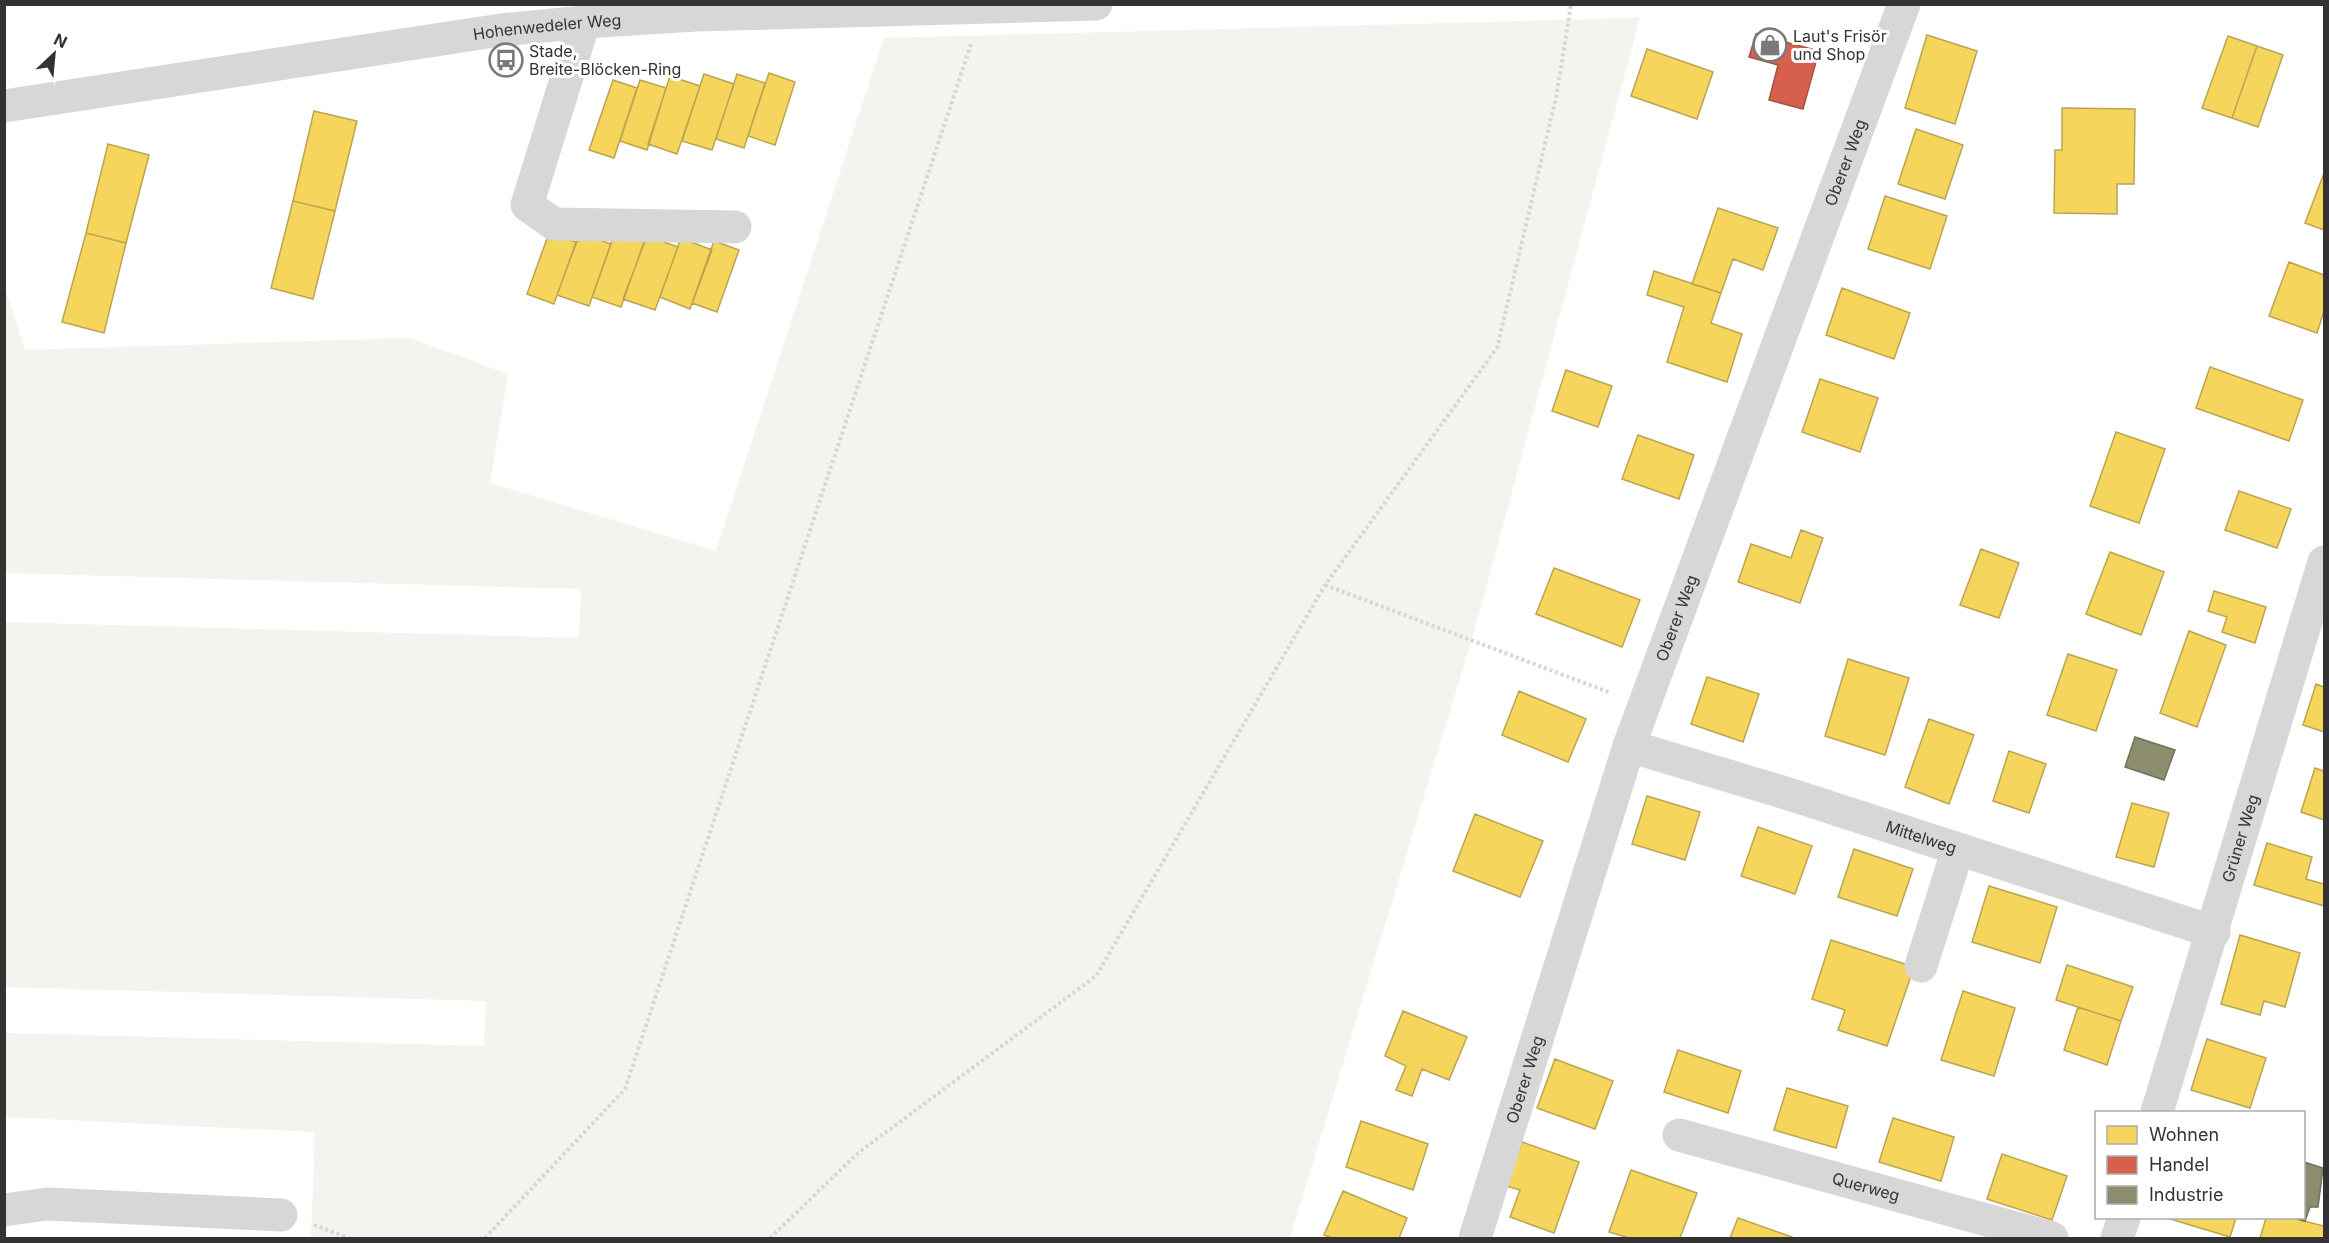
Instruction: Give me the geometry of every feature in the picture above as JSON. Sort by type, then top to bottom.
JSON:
[{"type":"street","name":"Hohenwedeler Weg","points":[[4,106],[501,30],[584,22],[696,15],[984,5],[1096,4]]},
{"type":"street","name":"Oberer Weg","points":[[1475,1239],[1629,746],[1904,4]]},
{"type":"street","points":[[584,22],[527,205],[554,224],[735,227]]},
{"type":"street","name":"Grüner Weg","points":[[2158,1111],[2325,562]]},
{"type":"street","name":"Mittelweg","points":[[1629,746],[1792,795],[2214,932]]},
{"type":"street","points":[[1921,966],[1958,849]]},
{"type":"street","name":"Querweg","points":[[1679,1135],[2052,1239]]},
{"type":"street","points":[[4,1210],[47,1204],[281,1215]]},
{"type":"street","points":[[2117,1239],[2124,1219]]},
{"type":"path","points":[[770,1239],[858,1153],[1096,976],[1325,585],[1497,348],[1557,93],[1571,4]]},
{"type":"path","points":[[485,1239],[625,1089],[984,5]]},
{"type":"path","points":[[1325,585],[1644,706]]},
{"type":"shaded area","points":[[1640,18],[1476,625],[1290,1238],[311,1238],[315,1132],[5,1117],[5,1033],[484,1046],[486,1001],[5,987],[5,622],[579,638],[581,589],[5,573],[5,288],[25,350],[410,338],[508,374],[490,483],[716,551],[884,38]]},
{"type":"building: Wohnen","points":[[1927,35],[1977,51],[1955,124],[1905,108]]},
{"type":"building: Wohnen","points":[[2228,36],[2257,46],[2232,118],[2202,108]]},
{"type":"building: Wohnen","points":[[2257,46],[2283,55],[2258,127],[2232,118]]},
{"type":"building: Wohnen","points":[[1647,49],[1713,72],[1697,119],[1631,96]]},
{"type":"building: Wohnen","points":[[769,73],[795,82],[775,145],[748,136]]},
{"type":"building: Wohnen","points":[[704,74],[734,84],[712,150],[682,141]]},
{"type":"building: Wohnen","points":[[737,74],[765,83],[744,148],[716,139]]},
{"type":"building: Wohnen","points":[[670,76],[700,86],[677,154],[648,144]]},
{"type":"building: Wohnen","points":[[613,80],[637,88],[614,158],[589,150]]},
{"type":"building: Wohnen","points":[[640,80],[666,88],[647,150],[620,141]]},
{"type":"building: Wohnen","points":[[2062,108],[2135,109],[2134,184],[2117,184],[2117,214],[2054,213],[2055,150],[2062,150]]},
{"type":"building: Wohnen","points":[[314,111],[357,121],[335,211],[293,201]]},
{"type":"building: Wohnen","points":[[1916,129],[1963,145],[1945,199],[1898,184]]},
{"type":"building: Wohnen","points":[[108,144],[149,155],[126,243],[86,233]]},
{"type":"building: Wohnen","points":[[2324,173],[2324,230],[2305,223]]},
{"type":"building: Wohnen","points":[[1885,196],[1947,216],[1930,269],[1868,249]]},
{"type":"building: Wohnen","points":[[293,201],[335,211],[313,299],[271,288]]},
{"type":"building: Wohnen","points":[[1718,208],[1778,228],[1763,270],[1733,259],[1721,293],[1692,284]]},
{"type":"building: Wohnen","points":[[615,232],[644,242],[621,307],[592,297]]},
{"type":"building: Wohnen","points":[[86,233],[126,243],[104,333],[62,322]]},
{"type":"building: Wohnen","points":[[549,233],[576,242],[554,304],[527,294]]},
{"type":"building: Wohnen","points":[[580,233],[611,244],[589,306],[557,295]]},
{"type":"building: Wohnen","points":[[647,236],[678,247],[655,310],[623,299]]},
{"type":"building: Wohnen","points":[[681,238],[712,250],[690,309],[660,297]]},
{"type":"building: Wohnen","points":[[714,241],[739,250],[717,312],[692,303]]},
{"type":"building: Wohnen","points":[[2289,262],[2324,275],[2324,311],[2317,333],[2269,316]]},
{"type":"building: Wohnen","points":[[1654,271],[1721,293],[1711,323],[1742,334],[1727,382],[1667,362],[1684,307],[1647,295]]},
{"type":"building: Wohnen","points":[[1842,288],[1910,313],[1894,359],[1826,335]]},
{"type":"building: Wohnen","points":[[2210,367],[2303,400],[2289,441],[2196,408]]},
{"type":"building: Wohnen","points":[[1566,370],[1612,386],[1598,427],[1552,411]]},
{"type":"building: Wohnen","points":[[1820,379],[1878,398],[1860,452],[1802,432]]},
{"type":"building: Wohnen","points":[[2116,432],[2165,449],[2139,523],[2090,506]]},
{"type":"building: Wohnen","points":[[1638,435],[1694,455],[1679,499],[1622,479]]},
{"type":"building: Wohnen","points":[[2239,491],[2291,509],[2277,548],[2225,530]]},
{"type":"building: Wohnen","points":[[1801,530],[1823,538],[1800,603],[1738,582],[1751,544],[1791,558]]},
{"type":"building: Wohnen","points":[[1981,549],[2019,563],[1999,618],[1960,605]]},
{"type":"building: Wohnen","points":[[2110,552],[2164,572],[2141,635],[2086,614]]},
{"type":"building: Wohnen","points":[[1554,568],[1640,600],[1622,647],[1536,614]]},
{"type":"building: Wohnen","points":[[2214,591],[2266,607],[2255,643],[2222,632],[2227,617],[2208,611]]},
{"type":"building: Wohnen","points":[[2189,631],[2226,645],[2197,727],[2160,713]]},
{"type":"building: Wohnen","points":[[2068,654],[2117,670],[2096,731],[2047,715]]},
{"type":"building: Wohnen","points":[[1848,659],[1909,678],[1885,755],[1825,736]]},
{"type":"building: Wohnen","points":[[1707,677],[1759,694],[1743,742],[1691,724]]},
{"type":"building: Wohnen","points":[[2316,684],[2324,687],[2324,732],[2303,725]]},
{"type":"building: Wohnen","points":[[1519,691],[1586,719],[1568,762],[1502,735]]},
{"type":"building: Wohnen","points":[[1929,719],[1974,735],[1949,804],[1905,787]]},
{"type":"building: Wohnen","points":[[2009,751],[2046,764],[2029,813],[1993,801]]},
{"type":"building: Wohnen","points":[[2315,768],[2324,771],[2324,820],[2301,812]]},
{"type":"building: Wohnen","points":[[1647,796],[1700,812],[1685,860],[1632,844]]},
{"type":"building: Wohnen","points":[[2132,803],[2169,813],[2154,867],[2116,857]]},
{"type":"building: Wohnen","points":[[1475,814],[1543,841],[1520,897],[1453,871]]},
{"type":"building: Wohnen","points":[[1758,827],[1812,846],[1795,894],[1741,876]]},
{"type":"building: Wohnen","points":[[2267,843],[2312,857],[2306,879],[2324,884],[2324,906],[2254,885]]},
{"type":"building: Wohnen","points":[[1854,849],[1913,869],[1897,916],[1838,897]]},
{"type":"building: Wohnen","points":[[1989,886],[2057,907],[2040,963],[1972,942]]},
{"type":"building: Wohnen","points":[[2240,935],[2300,953],[2285,1007],[2264,1001],[2260,1015],[2221,1004]]},
{"type":"building: Wohnen","points":[[1831,940],[1914,967],[1887,1046],[1838,1030],[1845,1010],[1812,999]]},
{"type":"building: Wohnen","points":[[2067,965],[2133,987],[2121,1021],[2056,1000]]},
{"type":"building: Wohnen","points":[[1963,991],[2015,1008],[1994,1076],[1941,1060]]},
{"type":"building: Wohnen","points":[[2078,1007],[2121,1021],[2107,1065],[2064,1050]]},
{"type":"building: Wohnen","points":[[1403,1011],[1467,1037],[1449,1080],[1422,1069],[1412,1096],[1396,1090],[1406,1066],[1385,1056]]},
{"type":"building: Wohnen","points":[[2207,1039],[2266,1058],[2250,1108],[2191,1090]]},
{"type":"building: Wohnen","points":[[1678,1050],[1741,1071],[1728,1113],[1664,1092]]},
{"type":"building: Wohnen","points":[[1555,1059],[1613,1081],[1595,1129],[1537,1108]]},
{"type":"building: Wohnen","points":[[1787,1088],[1848,1106],[1836,1148],[1774,1130]]},
{"type":"building: Wohnen","points":[[1893,1118],[1954,1137],[1941,1181],[1879,1162]]},
{"type":"building: Wohnen","points":[[1361,1121],[1428,1144],[1413,1190],[1346,1167]]},
{"type":"building: Wohnen","points":[[1522,1142],[1579,1162],[1554,1233],[1510,1217],[1520,1190],[1506,1186]]},
{"type":"building: Wohnen","points":[[2002,1154],[2067,1176],[2052,1220],[1987,1199]]},
{"type":"building: Wohnen","points":[[1631,1170],[1697,1193],[1680,1238],[1629,1238],[1609,1232]]},
{"type":"building: Wohnen","points":[[1343,1191],[1407,1218],[1399,1238],[1332,1238],[1324,1235]]},
{"type":"building: Wohnen","points":[[1738,1218],[1792,1237],[1792,1238],[1730,1238]]},
{"type":"building: Wohnen","points":[[2170,1219],[2236,1219],[2230,1237]]},
{"type":"building: Wohnen","points":[[2266,1219],[2296,1219],[2324,1226],[2324,1238],[2260,1238]]},
{"type":"building: Handel","points":[[1756,34],[1819,51],[1803,109],[1769,100],[1778,65],[1749,57]]},
{"type":"building: Industrie","points":[[2135,737],[2175,750],[2164,780],[2125,767]]},
{"type":"building: Industrie","points":[[2305,1162],[2323,1168],[2318,1207],[2310,1207],[2305,1221],[2298,1219],[2305,1219]]},
{"type":"place","name":"Laut's Frisör und Shop","points":[[1770,45]]},
{"type":"place","name":"Stade, Breite-Blöcken-Ring","points":[[506,60]]}]
